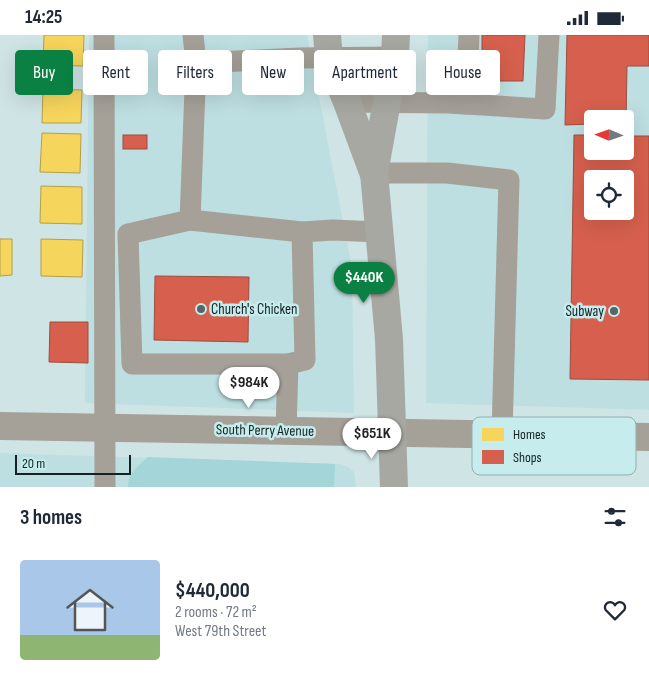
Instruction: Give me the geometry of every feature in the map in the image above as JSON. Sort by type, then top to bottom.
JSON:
[{"type":"main road","points":[[394,487],[389,339],[374,173],[396,46]]},
{"type":"main road","points":[[328,47],[374,173]]},
{"type":"street","name":"South Perry Avenue","points":[[0,426],[472,433]]},
{"type":"street","name":"South Perry Avenue","points":[[636,437],[649,437]]},
{"type":"lane","points":[[104,35],[105,487]]},
{"type":"lane","points":[[193,35],[195,50]]},
{"type":"lane","points":[[466,104],[469,35]]},
{"type":"lane","points":[[347,102],[466,104],[545,109],[549,35]]},
{"type":"lane","points":[[232,61],[300,58],[328,47],[396,46]]},
{"type":"lane","points":[[190,220],[195,95]]},
{"type":"lane","points":[[374,173],[447,173],[509,180],[502,417]]},
{"type":"lane","points":[[302,231],[305,360],[288,364],[132,365],[128,234],[190,220],[302,231],[379,232]]},
{"type":"lane","points":[[286,431],[288,364]]},
{"type":"shaded area","points":[[89,35],[307,35],[314,71],[314,95],[319,95],[352,268],[354,413],[85,403],[88,95],[148,95],[148,50],[89,50]]},
{"type":"shaded area","points":[[428,35],[649,35],[649,410],[426,403],[428,95],[500,95],[500,50],[428,50]]},
{"type":"shaded area","points":[[0,453],[340,464],[354,472],[356,487],[0,487]]},
{"type":"shaded area","points":[[148,457],[335,464],[334,487],[128,487],[132,474]]},
{"type":"building: Homes","points":[[44,35],[84,35],[83,66],[73,66],[73,50],[44,50]]},
{"type":"building: Homes","points":[[73,90],[82,90],[81,123],[42,123],[43,95],[73,95]]},
{"type":"building: Homes","points":[[42,133],[81,134],[80,173],[40,172]]},
{"type":"building: Homes","points":[[41,186],[82,187],[82,224],[40,223]]},
{"type":"building: Homes","points":[[0,239],[12,239],[12,275],[0,276]]},
{"type":"building: Homes","points":[[41,239],[83,240],[82,277],[41,276]]},
{"type":"building: Shops","points":[[482,35],[525,35],[523,81],[500,81],[500,50],[482,50]]},
{"type":"building: Shops","points":[[567,35],[649,35],[649,66],[627,66],[626,110],[584,110],[584,124],[565,125]]},
{"type":"building: Shops","points":[[123,135],[147,135],[147,149],[123,149]]},
{"type":"building: Shops","points":[[574,135],[584,135],[584,160],[634,160],[634,136],[649,136],[649,380],[570,379]]},
{"type":"building: Shops","name":"Church's Chicken","points":[[155,276],[249,277],[248,342],[154,340]]},
{"type":"building: Shops","points":[[50,322],[88,322],[88,363],[49,362]]},
{"type":"place","name":"Church's Chicken","points":[[201,309]]},
{"type":"place","name":"Subway","points":[[614,311]]}]
